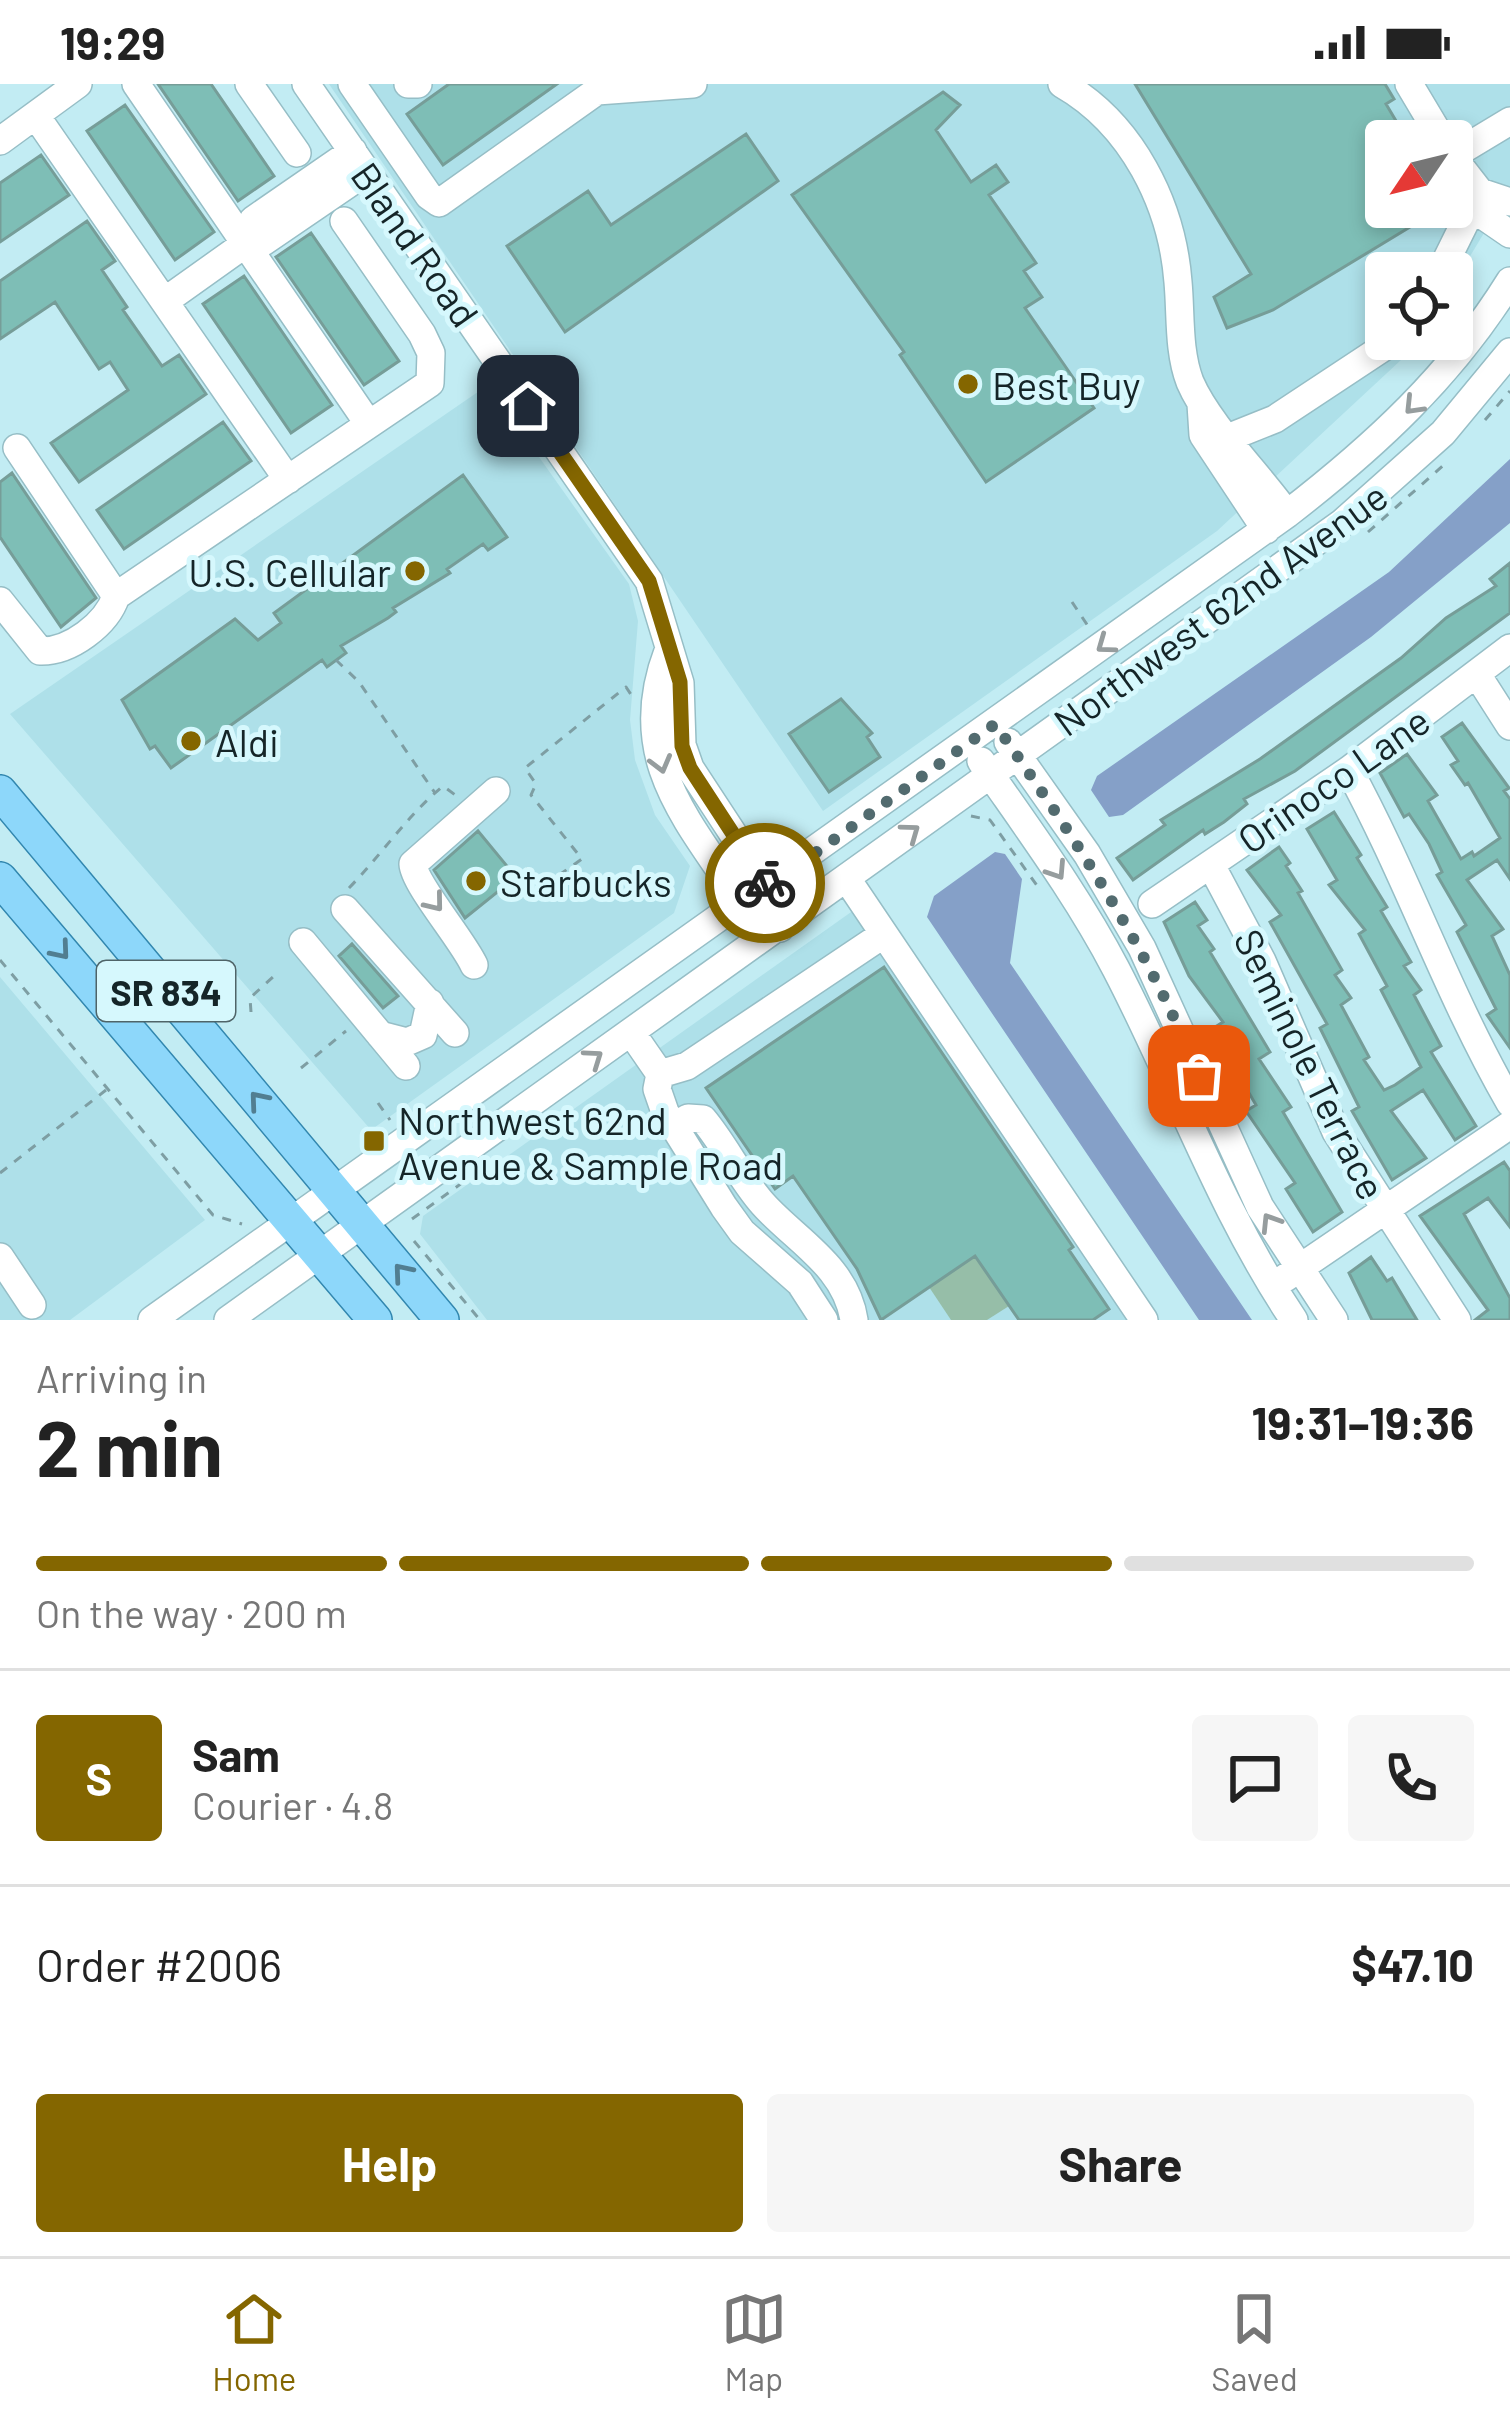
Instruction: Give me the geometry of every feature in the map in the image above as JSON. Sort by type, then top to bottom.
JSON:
[{"type":"main road","name":"SR 834","points":[[0,792],[442,1320]]},
{"type":"main road","name":"SR 834","points":[[0,880],[375,1320]]},
{"type":"street","points":[[0,141],[78,84]]},
{"type":"street","points":[[136,84],[368,423]]},
{"type":"street","points":[[249,84],[297,153]]},
{"type":"street","name":"Bland Road","points":[[307,84],[649,581],[680,682],[682,746],[690,768],[768,887],[780,928]]},
{"type":"street","points":[[352,84],[429,196],[440,203],[597,91],[693,84]]},
{"type":"street","points":[[408,84],[418,84]]},
{"type":"street","points":[[1409,84],[1430,120]]},
{"type":"street","points":[[1073,86],[1120,134],[1171,224],[1182,345],[1190,380],[1230,437],[1276,522]]},
{"type":"street","points":[[36,116],[288,480]]},
{"type":"street","points":[[1510,122],[1452,156],[1478,201],[1510,233]]},
{"type":"street","points":[[164,301],[245,244],[253,220],[360,161]]},
{"type":"street","points":[[1478,201],[1510,202]]},
{"type":"street","points":[[1451,252],[1478,201]]},
{"type":"street","points":[[0,601],[30,645],[50,651],[103,621],[116,596],[430,382],[431,353],[344,221]]},
{"type":"street","name":"Northwest 62nd Avenue","points":[[152,1320],[768,887],[1352,464],[1417,403],[1481,326],[1510,281]]},
{"type":"street","name":"Northwest 62nd Avenue","points":[[228,1320],[1381,492],[1443,433],[1510,352]]},
{"type":"street","points":[[1230,437],[1275,419],[1365,359]]},
{"type":"street","points":[[1201,400],[1203,435],[1276,522]]},
{"type":"street","points":[[17,448],[116,596]]},
{"type":"street","name":"Orinoco Lane","points":[[1152,904],[1349,770],[1510,648]]},
{"type":"street","name":"Bland Road","points":[[668,650],[658,678],[653,722],[657,757],[676,804],[744,904],[780,928]]},
{"type":"street","points":[[1478,676],[1510,726]]},
{"type":"street","points":[[995,724],[1087,854],[1157,980],[1234,1155],[1334,1320]]},
{"type":"street","points":[[969,743],[1061,875],[1129,996],[1236,1228],[1294,1320]]},
{"type":"street","points":[[1349,770],[1394,853],[1476,1046],[1510,1103]]},
{"type":"street","points":[[474,965],[458,932],[418,882],[413,864],[485,800]]},
{"type":"street","name":"Seminole Terrace","points":[[1211,865],[1262,962],[1336,1132],[1457,1320]]},
{"type":"street","points":[[847,879],[1144,1320]]},
{"type":"street","points":[[346,900],[455,1033]]},
{"type":"street","points":[[660,1074],[687,1066],[884,934]]},
{"type":"street","points":[[303,942],[394,1047],[423,1035],[429,1006]]},
{"type":"street","points":[[1129,996],[1157,980]]},
{"type":"street","points":[[631,1032],[660,1074],[658,1089],[674,1126],[742,1232],[800,1283],[824,1320]]},
{"type":"street","points":[[674,1126],[688,1118],[703,1119],[766,1208],[820,1256],[838,1281],[854,1320]]},
{"type":"street","points":[[1272,1288],[1510,1125]]},
{"type":"street","points":[[0,1257],[32,1305]]},
{"type":"path","points":[[1072,602],[1089,628]]},
{"type":"path","points":[[336,660],[359,682],[435,793]]},
{"type":"path","points":[[559,875],[582,859],[531,795],[536,784],[525,767],[626,687],[641,710]]},
{"type":"path","points":[[346,900],[391,834],[443,786],[485,800]]},
{"type":"path","points":[[527,868],[514,884],[523,896],[538,885]]},
{"type":"path","points":[[0,960],[213,1215],[242,1224]]},
{"type":"path","points":[[251,1012],[250,998],[274,976]]},
{"type":"path","points":[[301,1068],[350,1028]]},
{"type":"path","points":[[0,1173],[107,1089]]},
{"type":"path","points":[[378,1103],[394,1127]]},
{"type":"path","points":[[412,1219],[509,1149]]},
{"type":"path","points":[[413,1241],[481,1320]]},
{"type":"shaded area","points":[[329,84],[1510,84],[1510,190],[1473,252],[1365,252],[1365,360],[1401,360],[1217,531],[823,811]]},
{"type":"shaded area","points":[[488,385],[629,584],[638,621],[630,720],[635,760],[655,815],[690,866],[674,913],[371,1130],[10,714]]},
{"type":"shaded area","points":[[1510,459],[1510,523],[1371,637],[1123,815],[1109,817],[1091,790],[1097,776],[1389,572]]},
{"type":"shaded area","points":[[995,852],[1005,854],[1022,879],[1010,963],[1252,1320],[1199,1320],[927,917],[934,896]]},
{"type":"shaded area","points":[[861,905],[1141,1320],[487,1320],[420,1234],[423,1216]]},
{"type":"shaded area","points":[[0,977],[205,1220],[70,1320],[0,1320]]},
{"type":"green space","points":[[975,1256],[1009,1306],[987,1320],[951,1320],[929,1287]]},
{"type":"building","points":[[158,84],[211,84],[274,176],[238,201]]},
{"type":"building","points":[[449,84],[557,84],[443,165],[407,114]]},
{"type":"building","points":[[1135,84],[1385,84],[1394,99],[1386,104],[1396,120],[1365,120],[1365,228],[1408,228],[1273,310],[1227,328],[1214,297],[1251,274]]},
{"type":"building","points":[[943,92],[960,105],[936,130],[971,182],[996,165],[1008,182],[989,195],[1036,263],[1024,271],[1042,297],[1025,308],[1094,408],[986,482],[900,355],[904,352],[792,195]]},
{"type":"building","points":[[125,105],[214,232],[175,260],[87,131]]},
{"type":"building","points":[[746,134],[778,181],[565,332],[507,246],[588,191],[611,225]]},
{"type":"building","points":[[41,155],[69,195],[0,242],[0,183]]},
{"type":"building","points":[[87,221],[115,261],[102,270],[127,307],[123,310],[162,366],[179,355],[206,394],[79,482],[51,443],[128,390],[110,362],[99,369],[55,302],[0,339],[0,281]]},
{"type":"building","points":[[311,233],[399,361],[364,385],[276,257]]},
{"type":"building","points":[[244,276],[332,405],[291,433],[203,304]]},
{"type":"building","points":[[223,422],[251,461],[124,549],[97,510]]},
{"type":"building","points":[[12,473],[96,598],[61,627],[0,537],[0,482]]},
{"type":"building","points":[[463,475],[507,537],[488,550],[483,544],[447,569],[450,573],[393,608],[396,612],[388,618],[341,646],[346,653],[327,667],[322,660],[171,768],[155,746],[150,749],[122,700],[235,619],[258,640],[281,623],[274,613]]},
{"type":"building","points":[[1510,563],[1510,613],[1295,771],[1244,799],[1247,804],[1224,822],[1205,834],[1203,830],[1133,880],[1117,858],[1165,825],[1161,820],[1260,759],[1401,658],[1446,618],[1496,586],[1490,579]]},
{"type":"building","points":[[841,699],[872,733],[867,737],[880,757],[829,792],[789,734]]},
{"type":"building","points":[[1462,723],[1509,788],[1504,791],[1510,799],[1510,879],[1497,860],[1467,880],[1503,929],[1492,936],[1510,975],[1510,1048],[1487,1015],[1496,1009],[1457,932],[1466,925],[1437,875],[1442,872],[1429,844],[1409,814],[1404,817],[1380,773],[1407,754],[1437,795],[1428,801],[1461,859],[1472,852],[1474,856],[1500,838],[1468,783],[1451,765],[1458,761],[1442,737]]},
{"type":"building","points":[[1334,812],[1361,855],[1357,858],[1387,907],[1381,911],[1411,962],[1404,966],[1421,990],[1414,995],[1441,1046],[1431,1052],[1476,1126],[1455,1140],[1423,1090],[1391,1111],[1426,1158],[1392,1180],[1352,1111],[1359,1107],[1320,1028],[1327,1024],[1270,922],[1281,915],[1247,870],[1279,847],[1302,891],[1298,893],[1342,970],[1335,975],[1351,998],[1341,1005],[1369,1057],[1364,1060],[1384,1090],[1395,1085],[1421,1067],[1381,990],[1387,986],[1359,934],[1365,930],[1329,885],[1337,880],[1307,829]]},
{"type":"building","points":[[478,831],[516,877],[465,918],[434,870]]},
{"type":"building","points":[[1195,902],[1207,920],[1198,926],[1214,949],[1210,952],[1270,1052],[1259,1059],[1291,1107],[1283,1112],[1342,1212],[1313,1232],[1286,1189],[1295,1183],[1246,1111],[1256,1105],[1212,1029],[1223,1022],[1189,976],[1164,922]]},
{"type":"building","points":[[352,944],[398,996],[383,1008],[339,956]]},
{"type":"building","points":[[884,967],[1073,1247],[1069,1250],[1109,1309],[1093,1320],[1019,1320],[975,1256],[881,1320],[857,1269],[793,1176],[775,1189],[706,1088]]},
{"type":"building","points":[[1504,1162],[1510,1171],[1510,1227],[1488,1198],[1464,1214],[1510,1298],[1510,1320],[1475,1320],[1488,1310],[1420,1216]]},
{"type":"building","points":[[1371,1257],[1387,1281],[1392,1278],[1417,1320],[1372,1320],[1349,1273]]},
{"type":"way so far","points":[[765,883],[768,887],[995,724],[1087,854],[1142,948],[1199,1076]]},
{"type":"place","name":"Best Buy","points":[[968,384]]},
{"type":"place","name":"U.S. Cellular","points":[[415,571]]},
{"type":"place","name":"Aldi","points":[[191,741]]},
{"type":"place","name":"Starbucks","points":[[476,881]]},
{"type":"place","name":"Northwest 62nd Avenue & Sample Road","points":[[374,1141]]},
{"type":"route","points":[[528,406],[649,581],[680,682],[682,746],[690,768],[765,883]]}]
